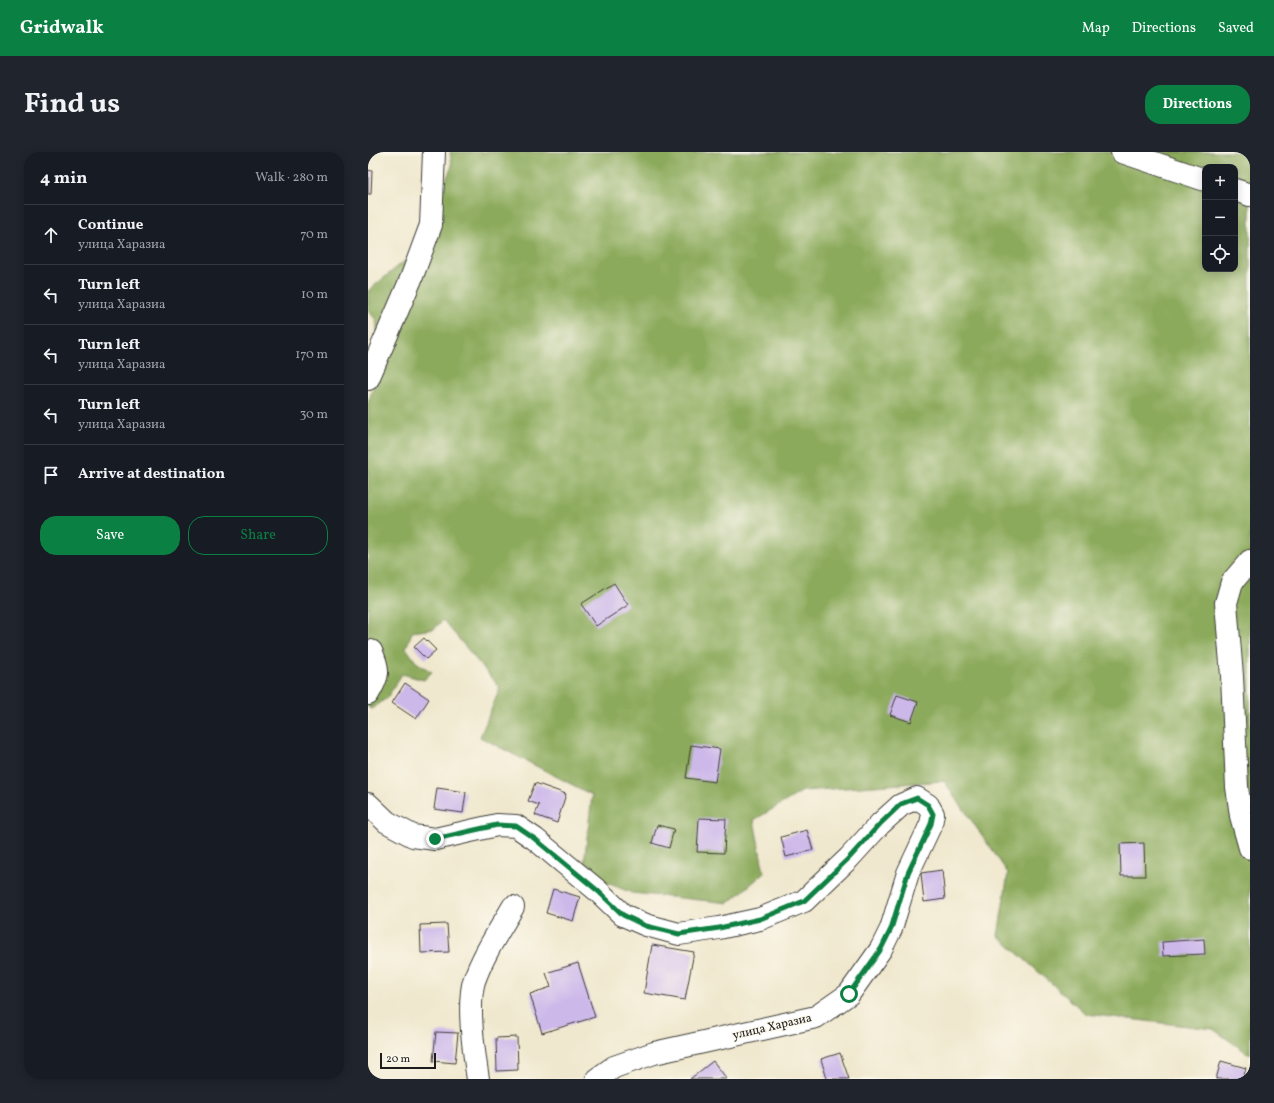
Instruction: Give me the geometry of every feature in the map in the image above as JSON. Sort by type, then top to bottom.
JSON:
[{"type":"street","points":[[368,379],[411,280],[431,225],[434,152]]},
{"type":"street","points":[[1122,152],[1202,179]]},
{"type":"street","points":[[1238,191],[1250,195]]},
{"type":"street","points":[[1250,561],[1232,582],[1226,603],[1232,676],[1237,788],[1241,816],[1250,848]]},
{"type":"street","points":[[368,694],[375,682],[378,666],[371,651]]},
{"type":"street","name":"улица Харазиа","points":[[368,804],[387,822],[413,836],[435,839],[497,825],[516,826],[535,839],[598,891],[623,915],[646,926],[679,934],[719,928],[760,919],[804,901],[849,858],[880,824],[901,804],[917,798],[928,805],[933,814],[931,824],[908,873],[891,929],[881,949],[849,994],[816,1017],[654,1053],[614,1067],[597,1079]]},
{"type":"street","points":[[478,1079],[473,1044],[474,982],[485,956],[513,908]]},
{"type":"green space","points":[[450,152],[1250,152],[1250,1055],[1213,1029],[1086,1014],[998,936],[1008,873],[944,781],[803,791],[754,820],[764,873],[729,903],[632,893],[583,873],[592,795],[480,737],[500,688],[443,620],[434,629],[412,632],[406,648],[416,662],[432,672],[424,680],[402,674],[387,698],[371,709],[368,707],[368,403],[381,365],[376,320],[368,310],[368,291],[413,254],[452,166]]},
{"type":"building","points":[[368,170],[372,171],[371,194],[368,194]]},
{"type":"building","points":[[614,583],[628,605],[596,626],[581,604]]},
{"type":"building","points":[[424,638],[436,650],[426,659],[414,647]]},
{"type":"building","points":[[405,683],[429,699],[416,719],[392,703]]},
{"type":"building","points":[[897,695],[918,702],[911,722],[890,715]]},
{"type":"building","points":[[691,745],[720,749],[715,782],[686,778]]},
{"type":"building","points":[[535,783],[566,794],[557,823],[535,815],[539,805],[528,801]]},
{"type":"building","points":[[437,788],[466,792],[463,813],[434,809]]},
{"type":"building","points":[[699,818],[726,819],[724,853],[697,852]]},
{"type":"building","points":[[657,825],[674,829],[669,848],[652,843]]},
{"type":"building","points":[[807,830],[813,850],[786,857],[781,837]]},
{"type":"building","points":[[1144,843],[1145,876],[1121,876],[1120,844]]},
{"type":"building","points":[[942,870],[945,899],[924,902],[921,873]]},
{"type":"building","points":[[553,889],[580,897],[573,921],[546,913]]},
{"type":"building","points":[[447,924],[449,952],[421,953],[420,925]]},
{"type":"building","points":[[1204,939],[1205,954],[1163,956],[1162,942]]},
{"type":"building","points":[[652,945],[694,952],[685,1000],[644,993]]},
{"type":"building","points":[[578,963],[595,1017],[542,1033],[530,994],[551,987],[546,973]]},
{"type":"building","points":[[436,1032],[458,1033],[455,1063],[433,1061]]},
{"type":"building","points":[[517,1037],[518,1070],[497,1071],[496,1038]]},
{"type":"building","points":[[840,1053],[849,1079],[827,1079],[821,1059]]},
{"type":"building","points":[[713,1061],[727,1079],[690,1079]]},
{"type":"building","points":[[1221,1061],[1246,1068],[1243,1079],[1216,1079]]},
{"type":"route","points":[[435,839],[464,834],[497,825],[516,826],[535,839],[598,891],[623,915],[646,926],[679,934],[719,928],[760,919],[804,901],[849,858],[880,824],[901,804],[917,798],[928,805],[933,814],[931,824],[908,873],[891,929],[881,949],[849,994]]}]
